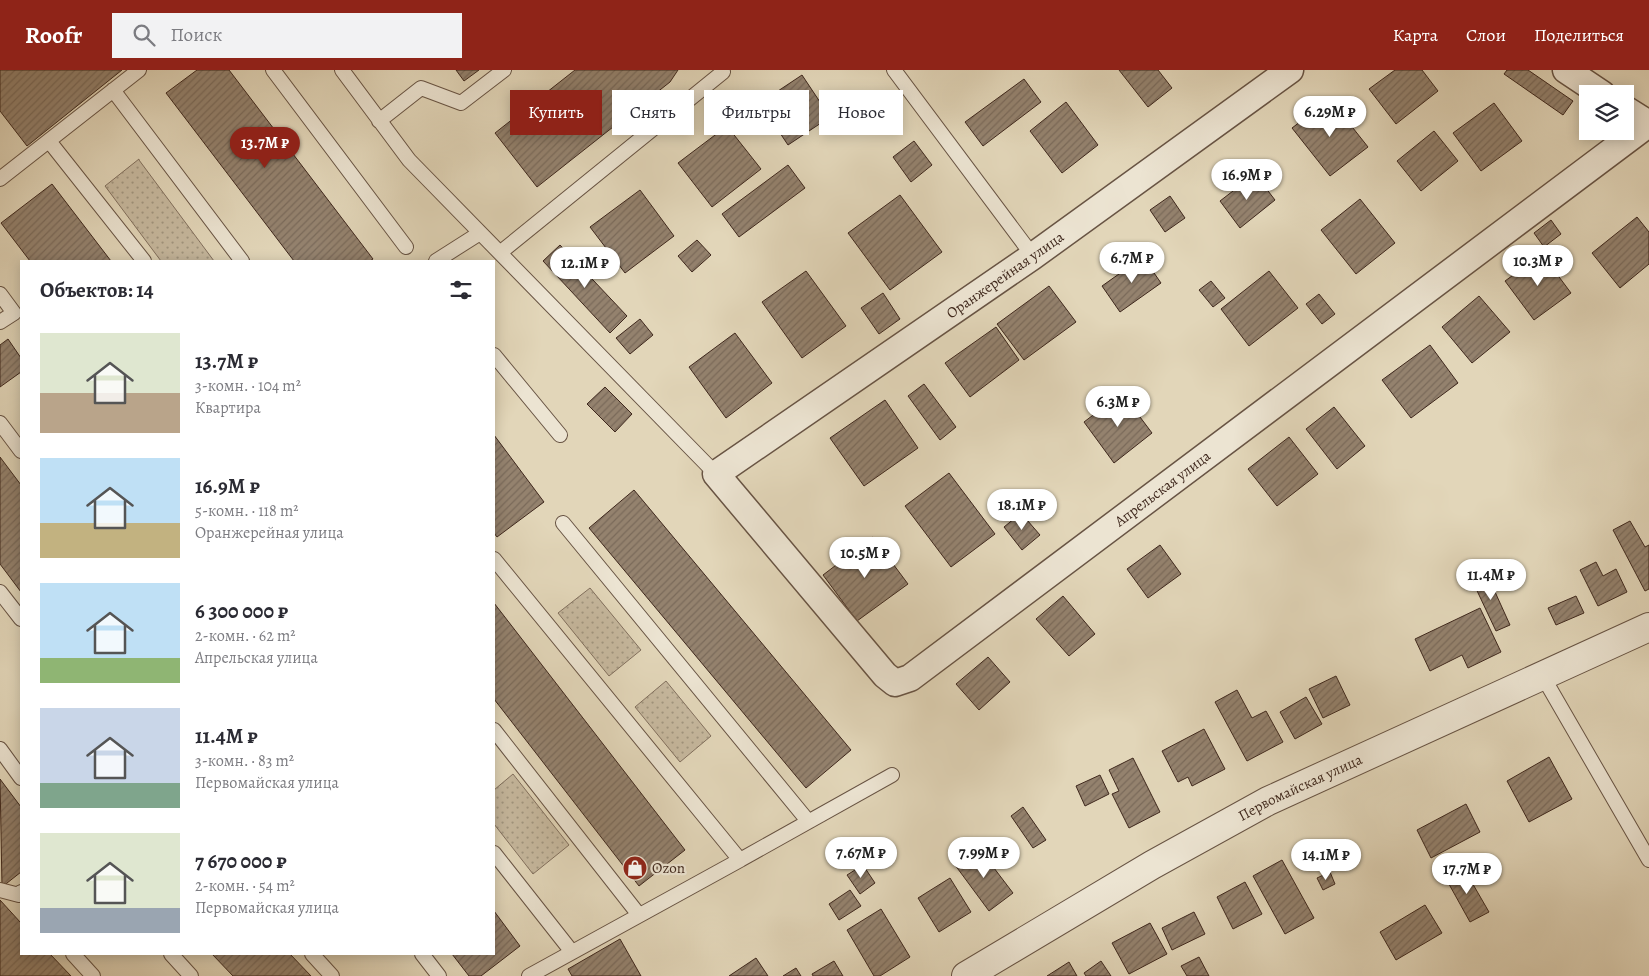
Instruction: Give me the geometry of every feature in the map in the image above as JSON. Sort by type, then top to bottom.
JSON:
[{"type":"street","name":"Оранжерейная улица","points":[[716,474],[1033,256],[1290,70]]},
{"type":"street","points":[[1566,70],[1588,85]]},
{"type":"street","points":[[1634,115],[1648,124]]},
{"type":"street","name":"Апрельская улица","points":[[716,474],[885,675],[895,683],[910,678],[1648,124]]},
{"type":"street","name":"Первомайская улица","points":[[966,976],[1152,866],[1268,802],[1649,627]]},
{"type":"lane","points":[[0,179],[139,70]]},
{"type":"lane","points":[[273,70],[406,248]]},
{"type":"lane","points":[[342,70],[409,160],[480,233],[502,252],[716,474]]},
{"type":"lane","points":[[379,121],[421,88],[461,103],[504,70]]},
{"type":"lane","points":[[894,70],[1033,256]]},
{"type":"lane","points":[[502,252],[723,72]]},
{"type":"lane","points":[[113,90],[241,260]]},
{"type":"lane","points":[[50,141],[143,260]]},
{"type":"lane","points":[[438,260],[480,233]]},
{"type":"lane","points":[[0,294],[14,313],[0,322]]},
{"type":"lane","points":[[495,356],[560,435]]},
{"type":"lane","points":[[0,423],[20,450]]},
{"type":"lane","points":[[563,523],[808,822]]},
{"type":"lane","points":[[495,560],[740,860]]},
{"type":"lane","points":[[0,592],[20,618]]},
{"type":"lane","points":[[1542,675],[1649,860]]},
{"type":"lane","points":[[495,731],[639,915]]},
{"type":"lane","points":[[0,749],[20,777]]},
{"type":"lane","points":[[529,976],[892,775]]},
{"type":"lane","points":[[495,854],[572,952]]},
{"type":"lane","points":[[0,890],[20,895]]},
{"type":"lane","points":[[74,955],[93,976]]},
{"type":"lane","points":[[172,955],[191,976]]},
{"type":"lane","points":[[313,955],[332,976]]},
{"type":"lane","points":[[423,955],[439,976]]},
{"type":"shaded area","points":[[139,159],[213,260],[160,260],[105,186]]},
{"type":"shaded area","points":[[590,588],[641,650],[609,676],[558,613]]},
{"type":"shaded area","points":[[666,681],[711,736],[680,762],[635,707]]},
{"type":"shaded area","points":[[513,774],[569,845],[533,874],[495,825],[495,789]]},
{"type":"building","points":[[0,70],[122,70],[27,146],[0,111]]},
{"type":"building","points":[[197,70],[229,70],[373,259],[293,260],[166,93]]},
{"type":"building","points":[[456,70],[479,70],[464,81]]},
{"type":"building","points":[[575,70],[678,70],[670,82],[660,90],[612,90],[612,128],[537,187],[495,133],[510,121],[510,135],[602,135],[602,90],[550,90]]},
{"type":"building","points":[[1119,70],[1158,70],[1172,88],[1148,107]]},
{"type":"building","points":[[1395,70],[1422,70],[1438,91],[1396,124],[1369,89]]},
{"type":"building","points":[[1507,70],[1528,70],[1573,101],[1563,115],[1504,74]]},
{"type":"building","points":[[802,75],[819,100],[819,124],[809,131],[809,90],[780,90]]},
{"type":"building","points":[[1024,79],[1041,102],[983,146],[965,122]]},
{"type":"building","points":[[1330,99],[1368,147],[1330,176],[1292,128]]},
{"type":"building","points":[[1066,102],[1098,145],[1062,173],[1030,131]]},
{"type":"building","points":[[1494,103],[1522,141],[1481,171],[1453,133]]},
{"type":"building","points":[[1434,131],[1458,161],[1421,191],[1397,161]]},
{"type":"building","points":[[715,135],[734,135],[761,169],[712,207],[678,163]]},
{"type":"building","points":[[781,135],[803,135],[788,145]]},
{"type":"building","points":[[914,141],[932,165],[911,182],[893,157]]},
{"type":"building","points":[[788,165],[805,188],[739,237],[722,214]]},
{"type":"building","points":[[1255,174],[1275,200],[1240,228],[1220,201]]},
{"type":"building","points":[[52,184],[110,260],[29,260],[1,223]]},
{"type":"building","points":[[640,190],[674,236],[625,273],[590,227]]},
{"type":"building","points":[[900,195],[942,252],[890,290],[848,233]]},
{"type":"building","points":[[1170,196],[1185,218],[1165,232],[1150,210]]},
{"type":"building","points":[[1360,199],[1395,243],[1356,274],[1321,230]]},
{"type":"building","points":[[1637,217],[1649,232],[1649,264],[1620,288],[1592,253]]},
{"type":"building","points":[[1551,220],[1561,234],[1544,247],[1534,233]]},
{"type":"building","points":[[697,240],[711,255],[692,272],[678,256]]},
{"type":"building","points":[[560,245],[627,316],[610,333],[543,261]]},
{"type":"building","points":[[1542,254],[1571,293],[1534,320],[1505,281]]},
{"type":"building","points":[[1143,257],[1161,283],[1120,312],[1102,286]]},
{"type":"building","points":[[806,271],[846,326],[802,358],[762,302]]},
{"type":"building","points":[[1269,271],[1298,308],[1249,346],[1221,309]]},
{"type":"building","points":[[1211,281],[1225,298],[1213,307],[1199,290]]},
{"type":"building","points":[[1049,286],[1076,322],[1024,360],[997,324]]},
{"type":"building","points":[[883,293],[900,319],[879,334],[861,308]]},
{"type":"building","points":[[1319,294],[1335,314],[1322,324],[1306,304]]},
{"type":"building","points":[[1479,296],[1510,332],[1472,363],[1442,327]]},
{"type":"building","points":[[640,319],[653,335],[630,354],[616,338]]},
{"type":"building","points":[[996,327],[1019,360],[970,397],[945,363]]},
{"type":"building","points":[[735,333],[772,383],[726,418],[689,367]]},
{"type":"building","points":[[8,339],[20,357],[20,373],[0,387],[0,345]]},
{"type":"building","points":[[1430,345],[1458,383],[1411,418],[1382,380]]},
{"type":"building","points":[[924,384],[956,427],[940,440],[908,396]]},
{"type":"building","points":[[605,387],[632,414],[615,432],[587,404]]},
{"type":"building","points":[[1122,393],[1152,433],[1114,463],[1084,422]]},
{"type":"building","points":[[885,400],[918,448],[864,486],[830,438]]},
{"type":"building","points":[[1334,407],[1365,446],[1337,469],[1306,429]]},
{"type":"building","points":[[495,436],[544,502],[497,537],[495,534]]},
{"type":"building","points":[[1289,437],[1318,474],[1277,506],[1248,469]]},
{"type":"building","points":[[0,457],[20,484],[20,591],[0,564]]},
{"type":"building","points":[[949,473],[995,534],[951,567],[905,506]]},
{"type":"building","points":[[634,490],[851,750],[806,788],[589,528]]},
{"type":"building","points":[[1021,513],[1040,535],[1022,550],[1004,527]]},
{"type":"building","points":[[1630,521],[1645,547],[1649,545],[1649,589],[1645,591],[1613,530]]},
{"type":"building","points":[[873,537],[908,584],[857,621],[823,575]]},
{"type":"building","points":[[1160,545],[1181,574],[1148,598],[1127,569]]},
{"type":"building","points":[[1596,562],[1603,576],[1616,569],[1627,592],[1598,606],[1580,570]]},
{"type":"building","points":[[1486,572],[1510,625],[1496,631],[1471,578]]},
{"type":"building","points":[[1063,596],[1095,634],[1069,656],[1036,619]]},
{"type":"building","points":[[1576,596],[1584,613],[1556,625],[1548,608]]},
{"type":"building","points":[[495,604],[685,850],[639,886],[495,700]]},
{"type":"building","points":[[1480,608],[1501,652],[1468,668],[1462,655],[1430,671],[1415,639]]},
{"type":"building","points":[[988,657],[1010,682],[979,710],[956,684]]},
{"type":"building","points":[[1336,676],[1350,705],[1323,718],[1309,689]]},
{"type":"building","points":[[1237,690],[1252,718],[1266,711],[1283,742],[1247,761],[1215,702]]},
{"type":"building","points":[[1306,697],[1322,724],[1295,739],[1280,712]]},
{"type":"building","points":[[1204,729],[1225,769],[1192,786],[1188,777],[1178,782],[1162,751]]},
{"type":"building","points":[[1549,757],[1572,799],[1529,822],[1507,781]]},
{"type":"building","points":[[1133,758],[1160,812],[1129,828],[1112,794],[1119,791],[1109,770]]},
{"type":"building","points":[[1100,775],[1109,794],[1085,806],[1076,786]]},
{"type":"building","points":[[0,779],[20,806],[20,873],[2,887]]},
{"type":"building","points":[[1466,804],[1480,832],[1431,858],[1417,830]]},
{"type":"building","points":[[1023,807],[1046,840],[1033,848],[1011,816]]},
{"type":"building","points":[[978,847],[1013,893],[989,911],[955,865]]},
{"type":"building","points":[[1282,860],[1314,918],[1285,934],[1253,876]]},
{"type":"building","points":[[863,865],[875,883],[860,894],[847,875]]},
{"type":"building","points":[[1463,867],[1489,912],[1470,922],[1445,877]]},
{"type":"building","points":[[1330,872],[1335,884],[1323,890],[1317,878]]},
{"type":"building","points":[[950,878],[971,912],[939,932],[918,898]]},
{"type":"building","points":[[1245,882],[1262,914],[1233,929],[1217,897]]},
{"type":"building","points":[[850,890],[861,906],[839,920],[829,904]]},
{"type":"building","points":[[0,900],[20,922],[20,955],[51,955],[71,976],[0,976]]},
{"type":"building","points":[[1425,905],[1442,933],[1396,960],[1380,932]]},
{"type":"building","points":[[881,909],[910,957],[880,976],[874,976],[847,930]]},
{"type":"building","points":[[495,912],[520,946],[481,976],[469,976],[453,955],[495,955]]},
{"type":"building","points":[[1194,912],[1205,934],[1172,950],[1162,928]]},
{"type":"building","points":[[1150,923],[1167,954],[1129,974],[1112,943]]},
{"type":"building","points":[[620,939],[641,976],[572,976],[568,969]]},
{"type":"building","points":[[213,955],[291,955],[311,976],[233,976]]},
{"type":"building","points":[[1199,957],[1209,976],[1187,976],[1181,966]]},
{"type":"building","points":[[756,958],[768,976],[729,976]]},
{"type":"building","points":[[834,961],[843,976],[813,976],[812,974]]},
{"type":"building","points":[[1101,961],[1111,976],[1086,976],[1084,973]]},
{"type":"building","points":[[1069,962],[1077,976],[1047,976]]},
{"type":"building","points":[[796,968],[801,976],[783,976]]},
{"type":"place","name":"Ozon","points":[[635,868]]}]
